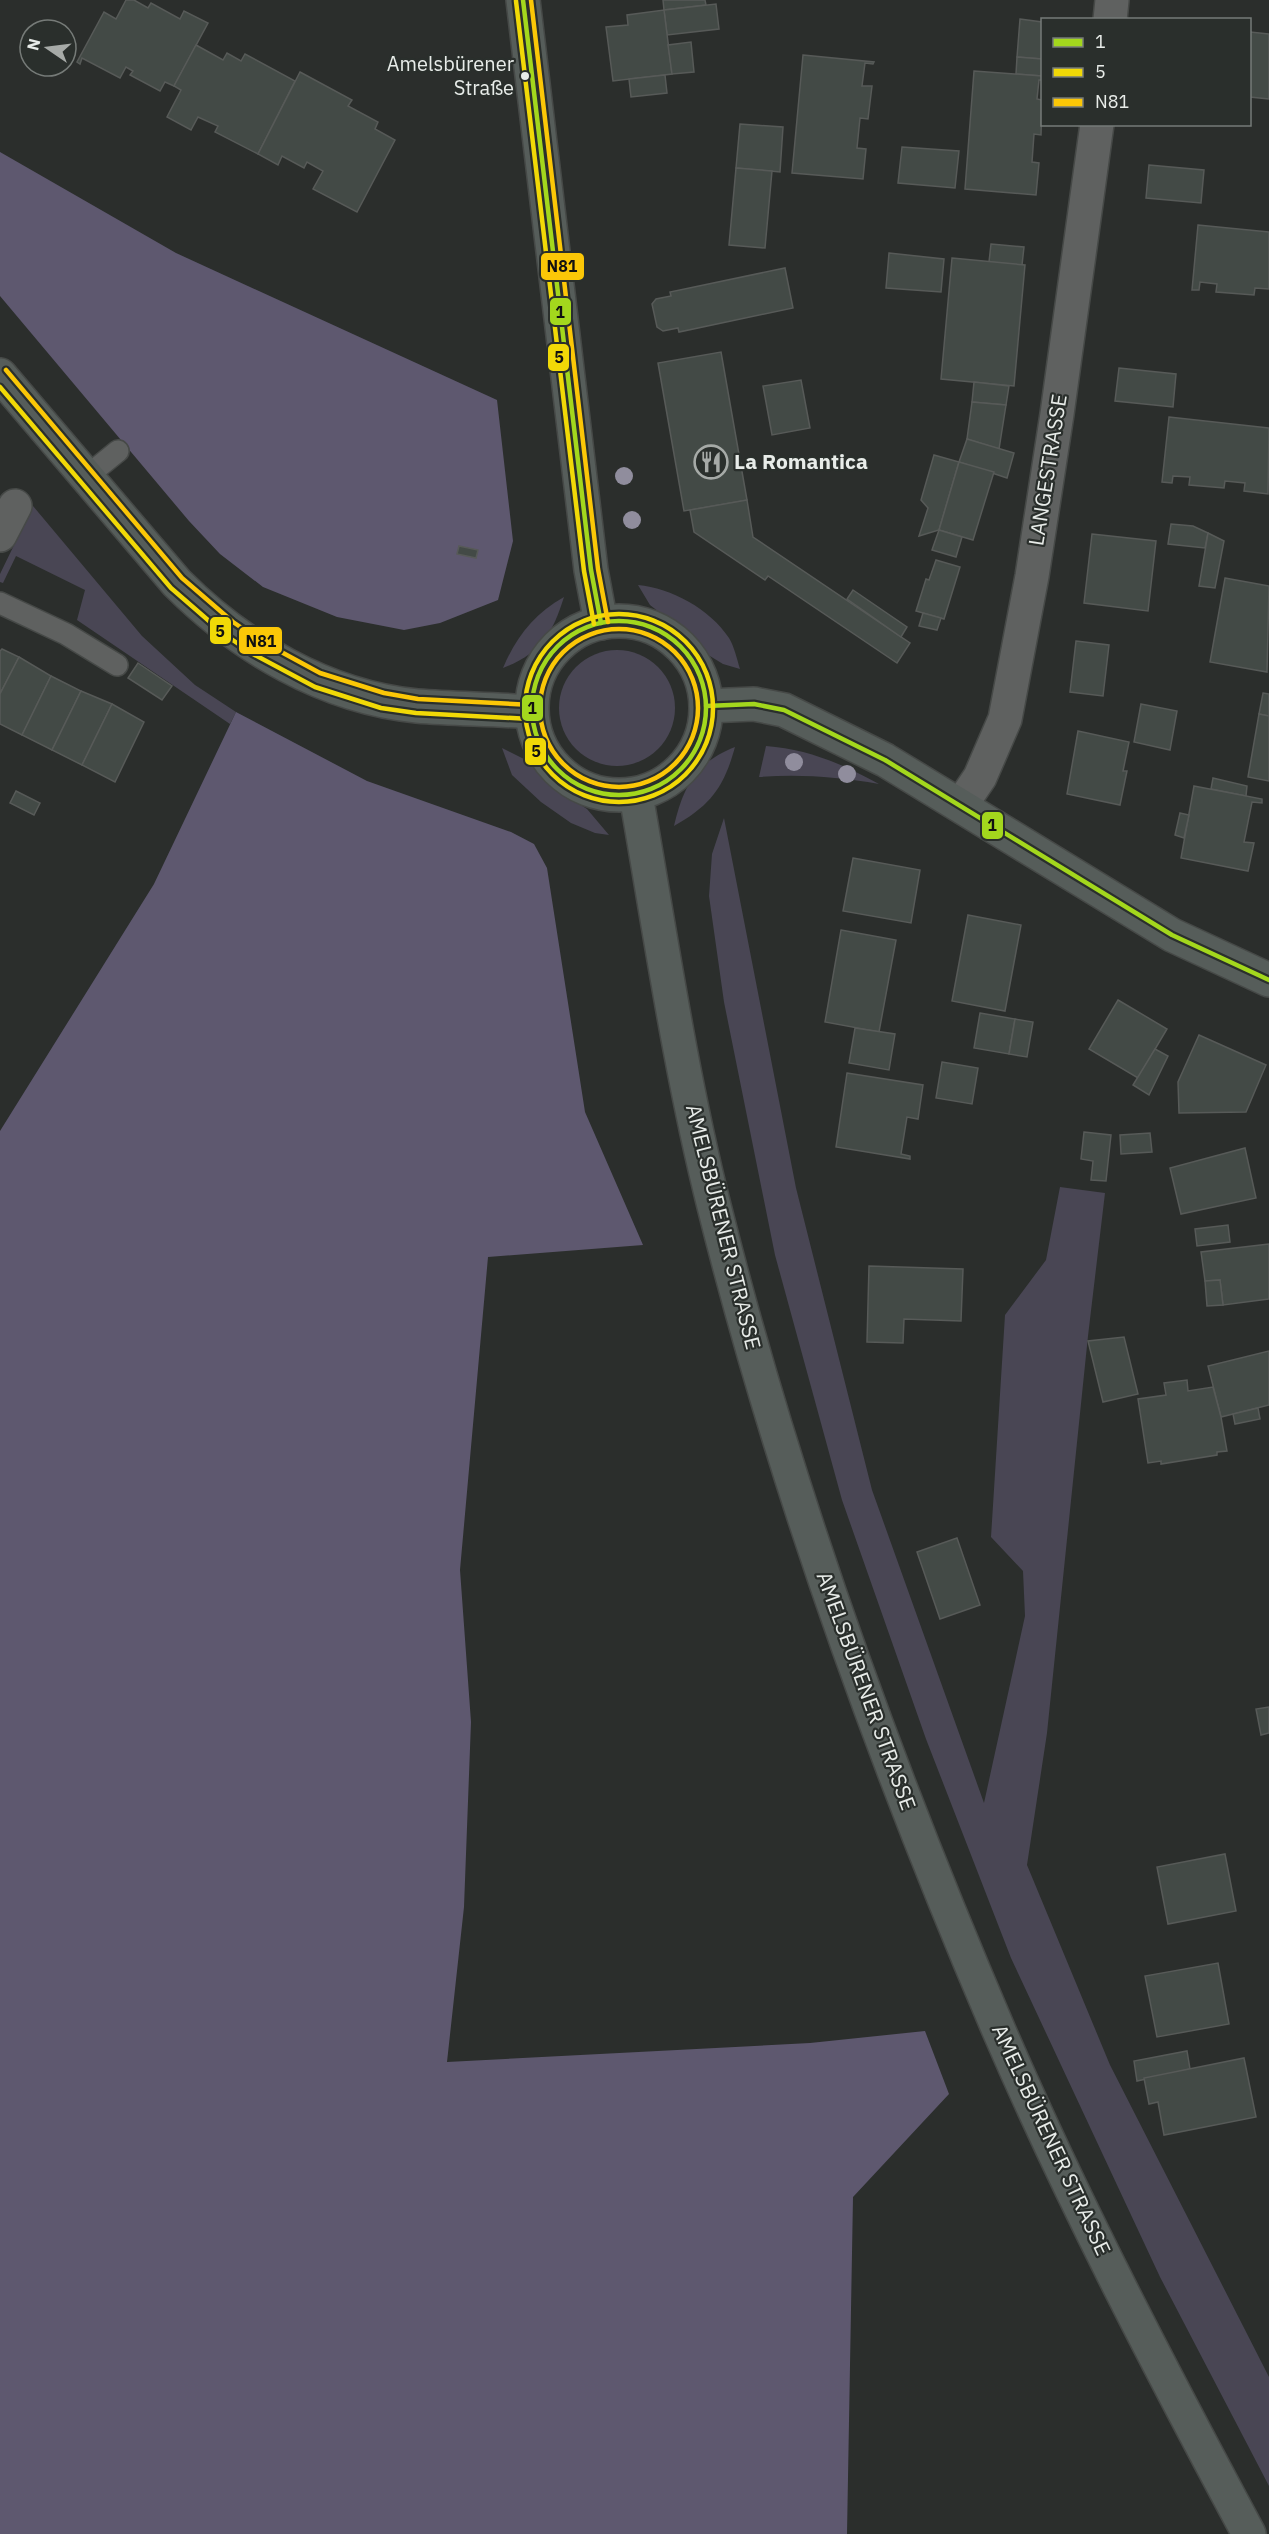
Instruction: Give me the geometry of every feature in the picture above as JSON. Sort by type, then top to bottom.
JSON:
[{"type":"street","points":[[523,0],[591,570],[601,623]]},
{"type":"street","points":[[1110,18],[1112,0]]},
{"type":"street","name":"LANGESTRASSE","points":[[961,805],[980,777],[1005,719],[1032,576],[1097,126]]},
{"type":"street","points":[[0,375],[153,557],[201,607],[252,646],[296,671],[349,692],[415,705],[531,712]]},
{"type":"street","points":[[0,536],[15,506]]},
{"type":"street","points":[[632,622],[662,632],[686,652],[701,678],[706,706],[701,737],[686,764],[661,786],[636,795],[608,795],[577,785],[551,764],[537,739],[531,712],[535,684],[549,657],[573,633],[601,623],[632,622]]},
{"type":"street","points":[[706,706],[754,704],[784,710],[885,760],[1172,935],[1269,980]]},
{"type":"street","name":"AMELSBÜRENER STRASSE","points":[[636,795],[682,1062],[713,1205],[779,1443],[848,1647],[926,1855],[1002,2037],[1088,2223],[1248,2534]]},
{"type":"lane","points":[[86,477],[118,451]]},
{"type":"lane","points":[[0,603],[66,634],[117,665]]},
{"type":"shaded area","points":[[0,152],[176,253],[497,400],[513,541],[498,600],[440,623],[404,630],[337,617],[263,587],[220,554],[189,521],[0,296]]},
{"type":"shaded area","points":[[33,506],[142,636],[195,685],[236,712],[230,724],[77,620],[85,590],[16,556],[3,583],[0,582],[0,574]]},
{"type":"shaded area","points":[[638,585],[663,590],[701,609],[729,638],[740,669],[723,664],[705,653],[687,634],[650,605]]},
{"type":"shaded area","points":[[564,597],[555,622],[543,641],[527,656],[503,668],[527,627]]},
{"type":"shaded area","points":[[617,650],[639,654],[658,667],[671,686],[675,708],[671,730],[658,749],[639,762],[617,766],[595,762],[576,749],[563,730],[559,708],[563,686],[576,667],[595,654]]},
{"type":"shaded area","points":[[236,712],[367,781],[511,832],[534,844],[547,868],[585,1112],[643,1245],[488,1257],[460,1570],[471,1722],[464,1907],[447,2062],[810,2043],[925,2031],[949,2094],[853,2197],[847,2534],[0,2534],[0,1131],[154,884]]},
{"type":"shaded area","points":[[766,746],[810,754],[852,770],[879,784],[819,777],[759,777]]},
{"type":"shaded area","points":[[735,747],[726,773],[714,794],[698,810],[674,826],[682,799],[693,777],[710,760]]},
{"type":"shaded area","points":[[502,748],[538,766],[558,790],[587,809],[609,835],[595,833],[571,823],[541,802],[512,775]]},
{"type":"shaded area","points":[[724,818],[796,1188],[872,1490],[984,1803],[1025,1616],[1023,1571],[991,1537],[1005,1315],[1046,1260],[1060,1187],[1105,1193],[1047,1733],[1027,1865],[1110,2065],[1269,2377],[1269,2486],[1160,2277],[1011,1958],[926,1739],[842,1500],[775,1255],[724,1002],[709,896],[712,854]]},
{"type":"building","points":[[126,0],[134,0],[148,8],[151,3],[180,19],[184,11],[208,23],[174,86],[165,82],[160,91],[130,75],[133,71],[126,67],[120,78],[82,58],[80,64],[78,63],[104,12],[116,19]]},
{"type":"building","points":[[663,0],[705,0],[706,5],[664,10]]},
{"type":"building","points":[[716,4],[719,29],[667,35],[664,10]]},
{"type":"building","points":[[664,10],[672,74],[613,81],[606,27],[628,25],[627,15]]},
{"type":"building","points":[[1020,19],[1041,22],[1041,59],[1017,57]]},
{"type":"building","points":[[1251,32],[1269,34],[1269,99],[1251,97]]},
{"type":"building","points":[[691,42],[694,72],[672,74],[668,45]]},
{"type":"building","points":[[196,45],[223,60],[227,53],[241,61],[245,54],[295,81],[258,154],[215,132],[218,126],[198,117],[191,130],[167,117],[181,90],[174,86]]},
{"type":"building","points":[[803,55],[874,62],[873,64],[865,63],[862,86],[872,86],[868,119],[860,118],[857,148],[866,149],[863,179],[792,173]]},
{"type":"building","points":[[1017,57],[1041,59],[1041,76],[1016,74]]},
{"type":"building","points":[[974,71],[1041,76],[1037,99],[1041,100],[1041,135],[1034,134],[1032,162],[1039,163],[1036,195],[965,189]]},
{"type":"building","points":[[300,72],[352,100],[348,106],[378,122],[375,129],[395,140],[357,212],[313,189],[323,171],[307,162],[304,168],[282,156],[278,165],[258,154]]},
{"type":"building","points":[[665,75],[667,93],[631,97],[629,79]]},
{"type":"building","points":[[740,124],[783,127],[780,172],[736,168]]},
{"type":"building","points":[[902,147],[959,151],[955,188],[898,183]]},
{"type":"building","points":[[1149,165],[1204,170],[1201,203],[1146,198]]},
{"type":"building","points":[[736,168],[772,171],[765,248],[729,245]]},
{"type":"building","points":[[1198,225],[1269,232],[1269,289],[1255,288],[1254,295],[1216,292],[1217,284],[1200,282],[1199,290],[1192,290]]},
{"type":"building","points":[[991,244],[1024,247],[1022,265],[989,262]]},
{"type":"building","points":[[889,253],[944,259],[941,292],[886,288]]},
{"type":"building","points":[[952,258],[1025,265],[1014,386],[941,379]]},
{"type":"building","points":[[785,268],[793,308],[679,332],[678,328],[663,331],[657,327],[652,304],[656,299],[671,296],[670,292]]},
{"type":"building","points":[[721,352],[747,500],[684,511],[658,363]]},
{"type":"building","points":[[1119,368],[1176,374],[1173,407],[1115,401]]},
{"type":"building","points":[[801,380],[810,428],[772,435],[763,386]]},
{"type":"building","points":[[974,382],[1009,386],[1006,405],[972,402]]},
{"type":"building","points":[[972,402],[1006,405],[999,449],[967,439]]},
{"type":"building","points":[[1169,417],[1269,428],[1268,494],[1244,491],[1245,483],[1225,481],[1224,488],[1189,485],[1190,477],[1173,476],[1172,483],[1162,482]]},
{"type":"building","points":[[967,439],[1014,453],[1007,478],[959,462]]},
{"type":"building","points":[[934,455],[959,462],[939,530],[919,536],[928,508],[921,500]]},
{"type":"building","points":[[959,462],[994,472],[973,540],[939,530]]},
{"type":"building","points":[[747,500],[753,537],[910,643],[897,663],[768,576],[765,580],[694,532],[690,510]]},
{"type":"building","points":[[1171,524],[1193,526],[1208,533],[1205,548],[1168,544]]},
{"type":"building","points":[[939,530],[962,537],[956,557],[932,550]]},
{"type":"building","points":[[1208,533],[1224,541],[1215,588],[1199,586]]},
{"type":"building","points":[[1092,534],[1156,541],[1148,611],[1084,603]]},
{"type":"building","points":[[459,546],[478,550],[476,558],[457,554]]},
{"type":"building","points":[[936,560],[960,567],[944,619],[916,611],[926,579],[929,580]]},
{"type":"building","points":[[1225,578],[1269,586],[1267,672],[1210,662]]},
{"type":"building","points":[[853,590],[907,627],[901,637],[847,599]]},
{"type":"building","points":[[923,613],[941,618],[937,630],[919,626]]},
{"type":"building","points":[[1076,641],[1109,645],[1103,696],[1070,692]]},
{"type":"building","points":[[2,649],[19,657],[0,694],[0,651]]},
{"type":"building","points":[[19,657],[51,676],[22,735],[0,724],[0,694]]},
{"type":"building","points":[[138,663],[172,686],[162,700],[128,678]]},
{"type":"building","points":[[51,676],[81,691],[52,750],[22,735]]},
{"type":"building","points":[[81,691],[112,704],[82,765],[52,750]]},
{"type":"building","points":[[1263,693],[1269,694],[1269,716],[1259,714]]},
{"type":"building","points":[[112,704],[144,722],[115,782],[82,765]]},
{"type":"building","points":[[1141,704],[1177,711],[1170,750],[1134,742]]},
{"type":"building","points":[[1259,714],[1269,716],[1269,781],[1248,777]]},
{"type":"building","points":[[1078,731],[1129,742],[1123,771],[1127,771],[1120,805],[1067,794]]},
{"type":"building","points":[[1213,778],[1247,786],[1246,796],[1211,789]]},
{"type":"building","points":[[1194,786],[1262,799],[1262,803],[1252,802],[1244,842],[1254,843],[1248,871],[1181,858]]},
{"type":"building","points":[[16,791],[40,803],[34,815],[10,803]]},
{"type":"building","points":[[1180,813],[1189,815],[1184,838],[1175,835]]},
{"type":"building","points":[[853,858],[920,870],[911,923],[843,911]]},
{"type":"building","points":[[968,915],[1021,925],[1005,1011],[952,1001]]},
{"type":"building","points":[[841,930],[896,940],[879,1032],[825,1022]]},
{"type":"building","points":[[1118,1000],[1167,1029],[1138,1078],[1089,1049]]},
{"type":"building","points":[[980,1013],[1015,1019],[1009,1054],[974,1048]]},
{"type":"building","points":[[1015,1019],[1033,1022],[1027,1057],[1009,1054]]},
{"type":"building","points":[[855,1028],[895,1034],[889,1070],[849,1063]]},
{"type":"building","points":[[1199,1035],[1266,1065],[1246,1112],[1179,1113],[1178,1082]]},
{"type":"building","points":[[1155,1049],[1168,1056],[1149,1095],[1133,1085]]},
{"type":"building","points":[[942,1062],[978,1068],[972,1104],[936,1098]]},
{"type":"building","points":[[847,1073],[923,1085],[918,1119],[907,1117],[901,1154],[910,1156],[910,1159],[836,1147]]},
{"type":"building","points":[[1084,1132],[1111,1135],[1106,1181],[1091,1180],[1093,1161],[1081,1159]]},
{"type":"building","points":[[1150,1133],[1152,1152],[1121,1154],[1120,1135]]},
{"type":"building","points":[[1245,1148],[1256,1198],[1181,1214],[1170,1168]]},
{"type":"building","points":[[1228,1225],[1230,1242],[1197,1246],[1195,1229]]},
{"type":"building","points":[[1269,1244],[1269,1299],[1223,1305],[1220,1280],[1205,1281],[1201,1252]]},
{"type":"building","points":[[869,1266],[963,1269],[961,1321],[904,1319],[903,1343],[867,1342]]},
{"type":"building","points":[[1220,1280],[1223,1305],[1207,1306],[1205,1281]]},
{"type":"building","points":[[1124,1337],[1138,1394],[1103,1402],[1088,1341]]},
{"type":"building","points":[[1269,1351],[1269,1405],[1221,1417],[1208,1366]]},
{"type":"building","points":[[1187,1380],[1188,1391],[1213,1387],[1227,1451],[1217,1452],[1217,1455],[1161,1464],[1161,1461],[1148,1463],[1138,1399],[1166,1395],[1164,1383]]},
{"type":"building","points":[[1258,1408],[1260,1419],[1235,1424],[1233,1414]]},
{"type":"building","points":[[957,1538],[980,1605],[940,1619],[917,1552]]},
{"type":"building","points":[[1269,1707],[1269,1733],[1261,1735],[1256,1709]]},
{"type":"building","points":[[1225,1854],[1236,1911],[1168,1924],[1157,1867]]},
{"type":"building","points":[[1218,1963],[1229,2024],[1157,2037],[1145,1976]]},
{"type":"building","points":[[1187,2051],[1190,2069],[1137,2081],[1134,2061]]},
{"type":"building","points":[[1244,2058],[1256,2117],[1164,2135],[1158,2102],[1149,2104],[1144,2078]]},
{"type":"transit line","name":"1","points":[[523,0],[591,570],[601,623]]},
{"type":"transit line","name":"N81","points":[[531,0],[598,569],[608,622]]},
{"type":"transit line","name":"5","points":[[516,1],[584,571],[594,624]]},
{"type":"transit line","name":"N81","points":[[6,370],[182,578],[233,622],[261,641],[320,673],[384,693],[418,699],[532,705]]},
{"type":"transit line","name":"5","points":[[0,387],[171,588],[224,634],[253,654],[315,687],[381,708],[416,713],[530,719]]},
{"type":"transit line","name":"5","points":[[610,614],[628,614],[655,621],[686,641],[706,672],[713,708],[706,744],[686,775],[655,795],[628,802],[610,802],[575,791],[559,781],[546,768],[529,735],[525,717],[525,699],[536,664],[546,648],[559,635],[592,618],[610,614]]},
{"type":"transit line","name":"1","points":[[619,621],[652,628],[667,636],[680,647],[691,660],[699,675],[706,708],[699,741],[691,756],[680,769],[667,780],[652,788],[619,795],[586,788],[571,780],[558,769],[547,756],[539,741],[532,708],[539,675],[547,660],[558,647],[571,636],[586,628],[619,621]]},
{"type":"transit line","name":"N81","points":[[619,629],[634,630],[649,635],[663,642],[675,652],[685,664],[692,678],[697,693],[698,708],[697,723],[692,738],[685,752],[675,764],[663,774],[649,781],[634,786],[619,787],[604,786],[589,781],[575,774],[563,764],[553,752],[546,738],[541,723],[540,708],[541,693],[546,678],[553,664],[563,652],[575,642],[589,635],[604,630],[619,629]]},
{"type":"transit line","name":"1","points":[[706,706],[754,704],[784,710],[885,760],[1172,935],[1269,980]]},
{"type":"place","name":"Amelsbürener Straße","points":[[525,76]]},
{"type":"place","name":"La Romantica","points":[[711,462]]}]
